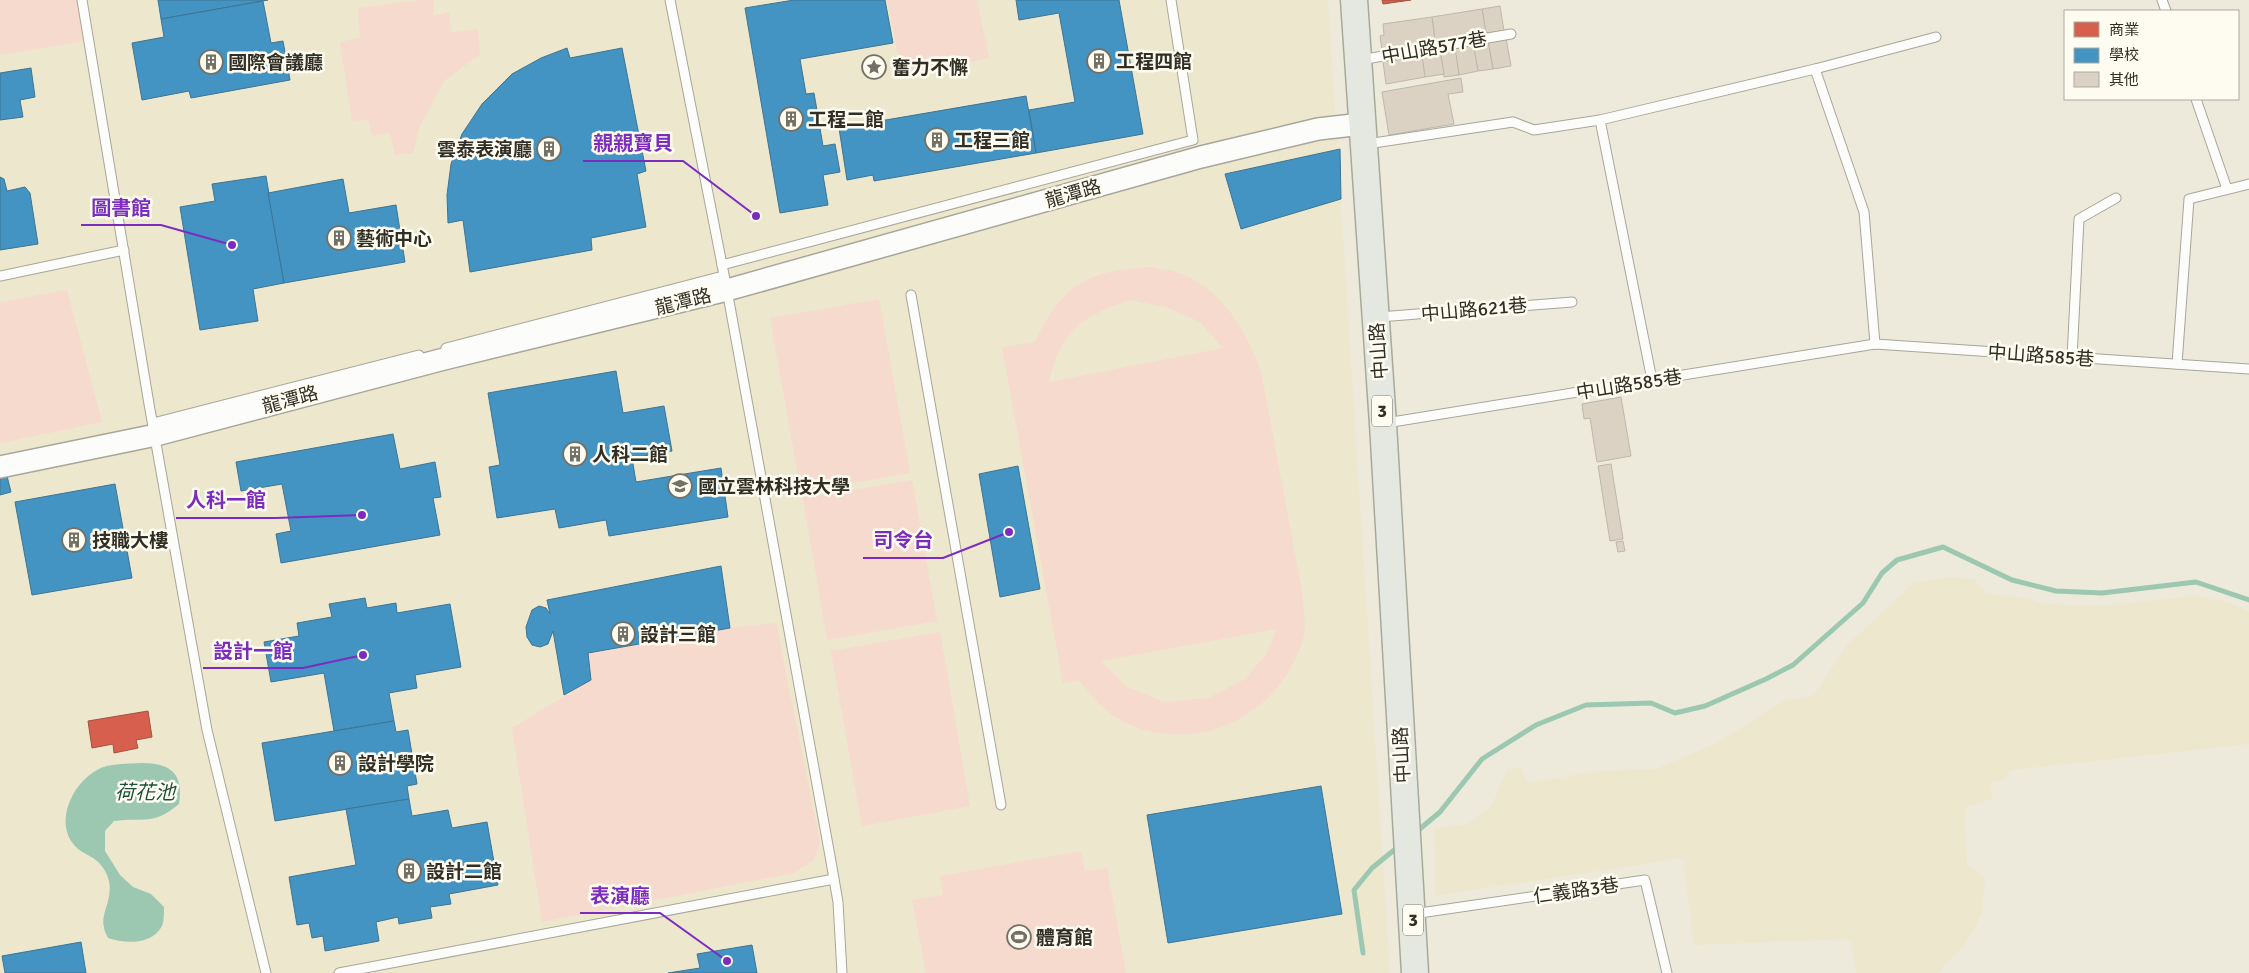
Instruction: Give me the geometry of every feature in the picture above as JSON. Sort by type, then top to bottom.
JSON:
[{"type":"main road","name":"中山路","points":[[1354,0],[1383,424],[1405,822],[1412,914]]},
{"type":"main road","name":"3","points":[[1412,914],[1415,973]]},
{"type":"street","name":"龍潭路","points":[[0,467],[444,359],[1201,157],[1318,129],[1363,134]]},
{"type":"lane","points":[[82,0],[207,730],[266,973]]},
{"type":"lane","points":[[670,0],[722,265],[834,879],[838,902],[842,973]]},
{"type":"lane","points":[[722,265],[1193,140],[1171,0]]},
{"type":"lane","name":"中山路577巷","points":[[1358,60],[1511,34]]},
{"type":"lane","points":[[1363,134],[1513,122],[1534,130],[1600,120],[1936,37]]},
{"type":"lane","points":[[1815,68],[1864,212],[1875,344]]},
{"type":"lane","points":[[2196,100],[2227,189]]},
{"type":"lane","points":[[1600,120],[1652,380]]},
{"type":"lane","points":[[2177,364],[2189,199],[2249,184]]},
{"type":"lane","points":[[2072,358],[2079,219],[2116,198]]},
{"type":"lane","points":[[0,276],[124,250]]},
{"type":"lane","points":[[436,350],[725,283]]},
{"type":"lane","points":[[911,295],[1001,805]]},
{"type":"lane","name":"中山路621巷","points":[[1376,317],[1572,302]]},
{"type":"lane","name":"中山路585巷","points":[[1383,424],[1875,344],[2249,369]]},
{"type":"lane","points":[[154,429],[426,353]]},
{"type":"lane","points":[[339,973],[834,879]]},
{"type":"lane","name":"仁義路3巷","points":[[1412,914],[1645,880],[1666,973]]},
{"type":"shaded area","name":"國立雲林科技大學","points":[[0,0],[1328,0],[1390,973],[0,973]]},
{"type":"shaded area","points":[[0,0],[82,0],[90,40],[0,55]]},
{"type":"shaded area","points":[[433,0],[434,16],[449,12],[451,32],[478,29],[480,54],[444,81],[419,128],[413,153],[395,155],[390,133],[373,136],[368,120],[352,121],[340,42],[360,38],[358,8]]},
{"type":"shaded area","points":[[887,0],[977,0],[989,58],[902,75]]},
{"type":"shaded area","points":[[1152,267],[1182,274],[1197,281],[1210,291],[1232,314],[1248,342],[1261,371],[1303,597],[1304,635],[1296,658],[1283,680],[1269,697],[1235,721],[1216,729],[1196,733],[1154,732],[1133,726],[1117,718],[1096,701],[1079,680],[1063,683],[1002,347],[1035,342],[1056,306],[1080,284],[1094,277],[1130,269]],"holes":[[[1130,300],[1166,307],[1200,322],[1223,348],[1049,382],[1060,350],[1076,328],[1098,313]],[[1277,629],[1266,655],[1245,679],[1209,698],[1164,702],[1127,687],[1101,661]]]},
{"type":"shaded area","points":[[67,290],[102,422],[0,443],[0,302]]},
{"type":"shaded area","points":[[879,299],[910,473],[801,492],[770,318]]},
{"type":"shaded area","points":[[912,480],[937,621],[827,640],[803,498]]},
{"type":"shaded area","points":[[1950,577],[1974,579],[1985,593],[2025,598],[2045,604],[2102,606],[2193,596],[2228,602],[2249,612],[2249,744],[2011,770],[2005,779],[1991,782],[1992,799],[1965,808],[1967,864],[1985,879],[1982,914],[1964,945],[1938,973],[1856,973],[1851,939],[1694,945],[1683,858],[1435,896],[1434,828],[1468,824],[1491,807],[1507,770],[1521,767],[1527,783],[1598,771],[1656,769],[1715,744],[1784,701],[1814,695],[1847,645],[1914,583]]},
{"type":"shaded area","points":[[776,623],[820,842],[814,860],[794,873],[542,922],[512,728],[591,680],[588,653],[730,628]]},
{"type":"shaded area","points":[[940,632],[970,806],[862,826],[831,651]]},
{"type":"shaded area","name":"體育館","points":[[1081,851],[1085,871],[1107,868],[1126,973],[926,973],[912,900],[943,895],[940,876]]},
{"type":"water","name":"荷花池","points":[[142,763],[161,765],[173,772],[177,778],[180,794],[179,804],[162,815],[148,819],[114,821],[105,831],[105,851],[120,875],[133,887],[151,894],[164,907],[163,924],[158,932],[145,940],[130,942],[108,938],[103,921],[110,890],[107,875],[95,859],[74,845],[68,835],[66,814],[74,793],[88,776],[97,770],[113,765]]},
{"type":"building: 商業","points":[[1382,0],[1411,0],[1383,4]]},
{"type":"building: 商業","points":[[148,711],[152,737],[136,740],[138,748],[114,753],[113,744],[92,748],[88,721]]},
{"type":"building: 學校","points":[[158,0],[268,0],[161,19]]},
{"type":"building: 學校","name":"工程二館","points":[[794,0],[885,0],[893,43],[800,59],[806,94],[814,93],[823,146],[835,144],[840,172],[823,175],[828,205],[780,213],[745,8]]},
{"type":"building: 學校","name":"工程四館","points":[[1016,0],[1119,0],[1143,134],[1036,153],[1029,110],[1075,102],[1059,13],[1019,20]]},
{"type":"building: 學校","name":"國際會議廳","points":[[263,1],[271,43],[283,41],[290,80],[191,98],[189,91],[142,100],[132,43],[164,37],[161,19]]},
{"type":"building: 學校","name":"雲泰表演廳","points":[[567,48],[570,58],[622,48],[646,171],[637,174],[646,227],[591,238],[592,250],[470,272],[463,220],[448,223],[447,195],[451,164],[462,134],[482,104],[512,74],[541,58]]},
{"type":"building: 學校","points":[[31,68],[35,97],[20,100],[23,117],[0,120],[0,73]]},
{"type":"building: 學校","name":"工程三館","points":[[1026,96],[1036,153],[874,181],[873,175],[847,180],[839,128]]},
{"type":"building: 學校","points":[[1340,149],[1341,199],[1241,229],[1225,174]]},
{"type":"building: 學校","points":[[266,176],[284,283],[253,289],[258,321],[200,330],[180,207],[215,201],[212,184]]},
{"type":"building: 學校","points":[[0,177],[4,179],[7,191],[25,187],[30,193],[38,244],[0,250]]},
{"type":"building: 學校","name":"藝術中心","points":[[343,179],[349,213],[396,205],[405,262],[284,283],[268,193]]},
{"type":"building: 學校","name":"人科二館","points":[[616,371],[623,413],[664,406],[672,451],[632,458],[636,482],[721,468],[728,517],[609,536],[606,520],[559,528],[555,509],[497,518],[489,467],[500,465],[488,393]]},
{"type":"building: 學校","points":[[393,434],[400,469],[435,462],[441,497],[433,498],[440,535],[281,563],[276,534],[291,531],[282,484],[241,491],[236,462]]},
{"type":"building: 學校","points":[[1018,466],[1040,589],[1000,597],[979,474]]},
{"type":"building: 學校","points":[[6,472],[11,492],[0,495],[0,474]]},
{"type":"building: 學校","name":"技職大樓","points":[[115,484],[132,578],[32,595],[15,502]]},
{"type":"building: 學校","name":"設計三館","points":[[721,566],[730,628],[588,653],[591,680],[564,695],[553,631],[548,644],[540,647],[532,645],[527,637],[526,627],[532,610],[539,606],[546,608],[550,614],[547,600]]},
{"type":"building: 學校","points":[[365,598],[367,608],[396,603],[397,613],[450,604],[461,667],[415,675],[417,688],[389,693],[394,721],[334,731],[324,673],[271,682],[264,642],[299,636],[297,623],[332,617],[329,604]]},
{"type":"building: 學校","name":"設計學院","points":[[394,721],[396,732],[408,730],[417,784],[407,786],[409,799],[275,821],[262,743]]},
{"type":"building: 學校","points":[[1321,786],[1342,914],[1168,943],[1147,815]]},
{"type":"building: 學校","name":"設計二館","points":[[409,799],[412,816],[448,810],[452,828],[487,822],[498,885],[449,894],[451,904],[430,907],[432,918],[399,924],[398,917],[376,922],[379,941],[325,951],[323,936],[312,938],[309,923],[297,925],[289,877],[356,865],[346,809]]},
{"type":"building: 學校","points":[[81,942],[86,973],[5,973],[2,956]]},
{"type":"building: 學校","points":[[752,945],[757,973],[668,973],[700,968],[697,954]]},
{"type":"building: 其他","points":[[1500,6],[1504,31],[1486,33],[1482,9]]},
{"type":"building: 其他","points":[[1482,9],[1486,33],[1435,41],[1432,17]]},
{"type":"building: 其他","points":[[1432,17],[1435,41],[1382,50],[1380,36],[1384,35],[1383,24]]},
{"type":"building: 其他","points":[[1506,38],[1511,66],[1493,69],[1488,41]]},
{"type":"building: 其他","points":[[1488,41],[1493,69],[1478,71],[1473,44]]},
{"type":"building: 其他","points":[[1473,42],[1478,71],[1459,75],[1454,45]]},
{"type":"building: 其他","points":[[1455,47],[1459,75],[1444,77],[1440,50]]},
{"type":"building: 其他","points":[[1440,50],[1444,74],[1425,77],[1421,53]]},
{"type":"building: 其他","points":[[1422,56],[1425,77],[1386,84],[1383,62]]},
{"type":"building: 其他","points":[[1461,78],[1463,92],[1448,94],[1454,124],[1389,135],[1382,92]]},
{"type":"building: 其他","points":[[1621,397],[1631,456],[1597,462],[1590,418],[1584,419],[1582,404]]},
{"type":"building: 其他","points":[[1611,464],[1623,539],[1610,541],[1598,466]]},
{"type":"building: 其他","points":[[1623,541],[1625,551],[1618,552],[1616,542]]},
{"type":"waterway","points":[[1415,833],[1440,812],[1482,759],[1536,725],[1586,705],[1651,703],[1675,713],[1705,706],[1793,665],[1863,603],[1882,573],[1897,560],[1943,547],[2012,580],[2056,591],[2102,593],[2196,582],[2249,600]]},
{"type":"waterway","points":[[1363,953],[1354,890],[1372,868],[1399,846]]},
{"type":"place","name":"工程四館","points":[[1099,61]]},
{"type":"place","name":"國際會議廳","points":[[211,62]]},
{"type":"place","name":"奮力不懈","points":[[874,67]]},
{"type":"place","name":"工程二館","points":[[791,119]]},
{"type":"place","name":"工程三館","points":[[937,140]]},
{"type":"place","name":"雲泰表演廳","points":[[549,149]]},
{"type":"place","name":"親親寶貝","points":[[756,216]]},
{"type":"place","name":"藝術中心","points":[[339,238]]},
{"type":"place","name":"圖書館","points":[[232,245]]},
{"type":"place","name":"人科二館","points":[[575,454]]},
{"type":"place","name":"國立雲林科技大學","points":[[680,486]]},
{"type":"place","name":"人科一館","points":[[362,515]]},
{"type":"place","name":"司令台","points":[[1009,532]]},
{"type":"place","name":"技職大樓","points":[[74,540]]},
{"type":"place","name":"設計三館","points":[[623,634]]},
{"type":"place","name":"設計一館","points":[[363,655]]},
{"type":"place","name":"設計學院","points":[[340,763]]},
{"type":"place","name":"設計二館","points":[[409,871]]},
{"type":"place","name":"體育館","points":[[1019,937]]},
{"type":"place","name":"表演廳","points":[[727,961]]}]
